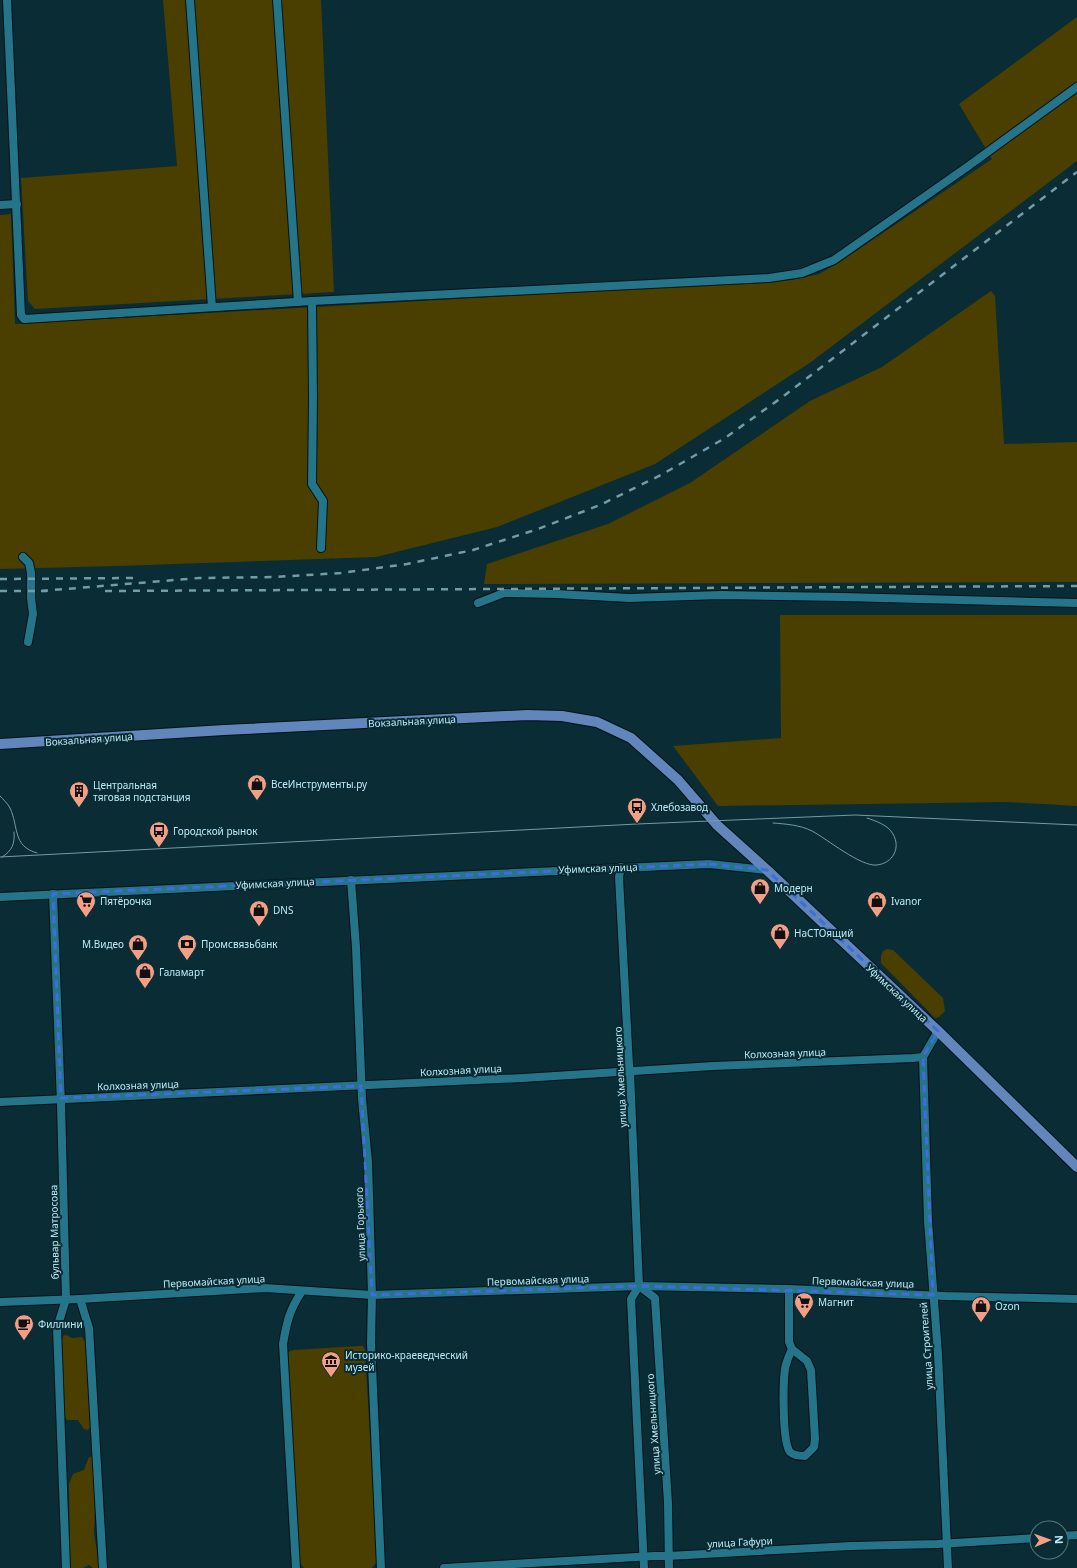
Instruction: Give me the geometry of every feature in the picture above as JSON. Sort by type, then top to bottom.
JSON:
[{"type":"main road","name":"Вокзальная улица","points":[[0,744],[267,728],[527,715],[562,716],[597,722],[631,738],[678,780],[717,825],[767,870]]},
{"type":"main road","name":"Уфимская улица","points":[[767,870],[938,1031],[1077,1167]]},
{"type":"street","points":[[7,0],[21,315],[24,319],[312,301],[768,278],[802,273],[834,260],[967,167],[1077,87]]},
{"type":"street","points":[[190,0],[212,307]]},
{"type":"street","points":[[277,0],[298,302]]},
{"type":"street","points":[[0,205],[17,204]]},
{"type":"street","points":[[312,301],[312,484],[323,501],[321,548]]},
{"type":"street","points":[[23,558],[28,563],[31,573],[31,598],[33,614],[28,642]]},
{"type":"street","points":[[478,603],[504,593],[629,598],[721,595],[812,596],[1077,603]]},
{"type":"street","name":"Уфимская улица","points":[[0,897],[621,867],[709,864],[767,870]]},
{"type":"street","name":"улица Хмельницкого","points":[[621,867],[620,892],[630,1072],[639,1286],[631,1299],[644,1568]]},
{"type":"street","name":"улица Горького","points":[[352,880],[361,1085],[368,1162],[372,1295],[371,1344],[381,1568]]},
{"type":"street","name":"бульвар Матросова","points":[[53,894],[61,1098],[66,1299],[57,1328],[66,1568]]},
{"type":"street","points":[[923,1057],[938,1031]]},
{"type":"street","name":"Колхозная улица","points":[[0,1102],[630,1072],[713,1066],[923,1057]]},
{"type":"street","name":"улица Строителей","points":[[923,1057],[928,1221],[938,1354],[948,1568]]},
{"type":"street","name":"улица Хмельницкого","points":[[639,1286],[655,1298],[668,1503],[669,1568]]},
{"type":"street","name":"Первомайская улица","points":[[0,1302],[80,1299],[265,1288],[372,1295],[639,1286],[789,1289],[1077,1299]]},
{"type":"street","points":[[789,1289],[789,1342],[792,1349],[807,1361],[811,1370],[815,1439],[814,1447],[805,1456],[797,1456],[791,1453],[787,1447],[784,1380],[788,1358],[792,1349]]},
{"type":"street","points":[[296,1568],[283,1344],[287,1319],[293,1304],[302,1291]]},
{"type":"street","points":[[80,1299],[89,1328],[103,1568]]},
{"type":"street","name":"улица Гафури","points":[[444,1568],[643,1556],[1029,1538]]},
{"type":"highlighted area","points":[[709,864],[767,870],[938,1031],[923,1057],[933,1295],[639,1286],[372,1295],[361,1086],[61,1098],[53,894]]},
{"type":"shaded area","points":[[163,0],[321,0],[334,292],[35,309],[28,301],[21,178],[177,166]]},
{"type":"shaded area","points":[[1077,17],[1077,161],[811,362],[655,464],[497,527],[376,557],[0,569],[0,215],[11,214],[15,324],[792,280],[819,274],[840,262],[992,159],[959,104]]},
{"type":"shaded area","points":[[991,291],[995,296],[1004,444],[1077,442],[1077,582],[484,584],[487,564],[608,524],[690,483],[810,401],[882,367]]},
{"type":"shaded area","points":[[780,615],[1077,615],[1077,806],[1006,802],[718,806],[673,746],[781,738]]},
{"type":"shaded area","points":[[887,949],[893,950],[943,998],[945,1011],[939,1017],[935,1018],[881,963],[883,951]]},
{"type":"shaded area","points":[[66,1335],[72,1338],[82,1337],[85,1341],[91,1426],[88,1430],[84,1429],[78,1420],[67,1420],[63,1415],[64,1390],[61,1343],[63,1336]]},
{"type":"shaded area","points":[[363,1346],[365,1350],[377,1561],[372,1568],[304,1568],[299,1562],[286,1354],[294,1350]]},
{"type":"shaded area","points":[[94,1456],[96,1481],[94,1534],[100,1568],[93,1568],[89,1565],[83,1568],[70,1568],[69,1484],[73,1474],[84,1470],[89,1457]]},
{"type":"tram line","points":[[0,796],[10,808],[20,841],[29,850],[37,853]]},
{"type":"tram line","points":[[0,857],[637,824],[855,815],[1077,825]]},
{"type":"tram line","points":[[773,823],[803,827],[862,862],[877,865],[883,864],[894,854],[896,849],[895,839],[888,828],[874,820],[867,818]]},
{"type":"tram line","points":[[2,857],[12,847],[14,832]]},
{"type":"railway","points":[[41,591],[199,578],[275,577],[341,573],[407,564],[473,550],[538,529],[600,505],[661,475],[725,438],[781,398],[1077,172]]},
{"type":"railway","points":[[0,579],[133,578]]},
{"type":"railway","points":[[105,591],[1077,586]]},
{"type":"railway","points":[[0,591],[47,591]]},
{"type":"place","name":"ВсеИнструменты.ру","points":[[257,801]]},
{"type":"place","name":"Центральная тяговая подстанция","points":[[79,808]]},
{"type":"place","name":"Хлебозавод","points":[[637,824]]},
{"type":"place","name":"Городской рынок","points":[[159,848]]},
{"type":"place","name":"Модерн","points":[[760,905]]},
{"type":"place","name":"Пятёрочка","points":[[86,918]]},
{"type":"place","name":"Ivanor","points":[[877,918]]},
{"type":"place","name":"DNS","points":[[259,927]]},
{"type":"place","name":"НаСТОящий","points":[[780,950]]},
{"type":"place","name":"М.Видео","points":[[138,961]]},
{"type":"place","name":"Промсвязьбанк","points":[[187,961]]},
{"type":"place","name":"Галамарт","points":[[145,989]]},
{"type":"place","name":"Магнит","points":[[804,1319]]},
{"type":"place","name":"Ozon","points":[[981,1323]]},
{"type":"place","name":"Филлини","points":[[24,1341]]},
{"type":"place","name":"Историко-краеведческий музей","points":[[331,1378]]}]
